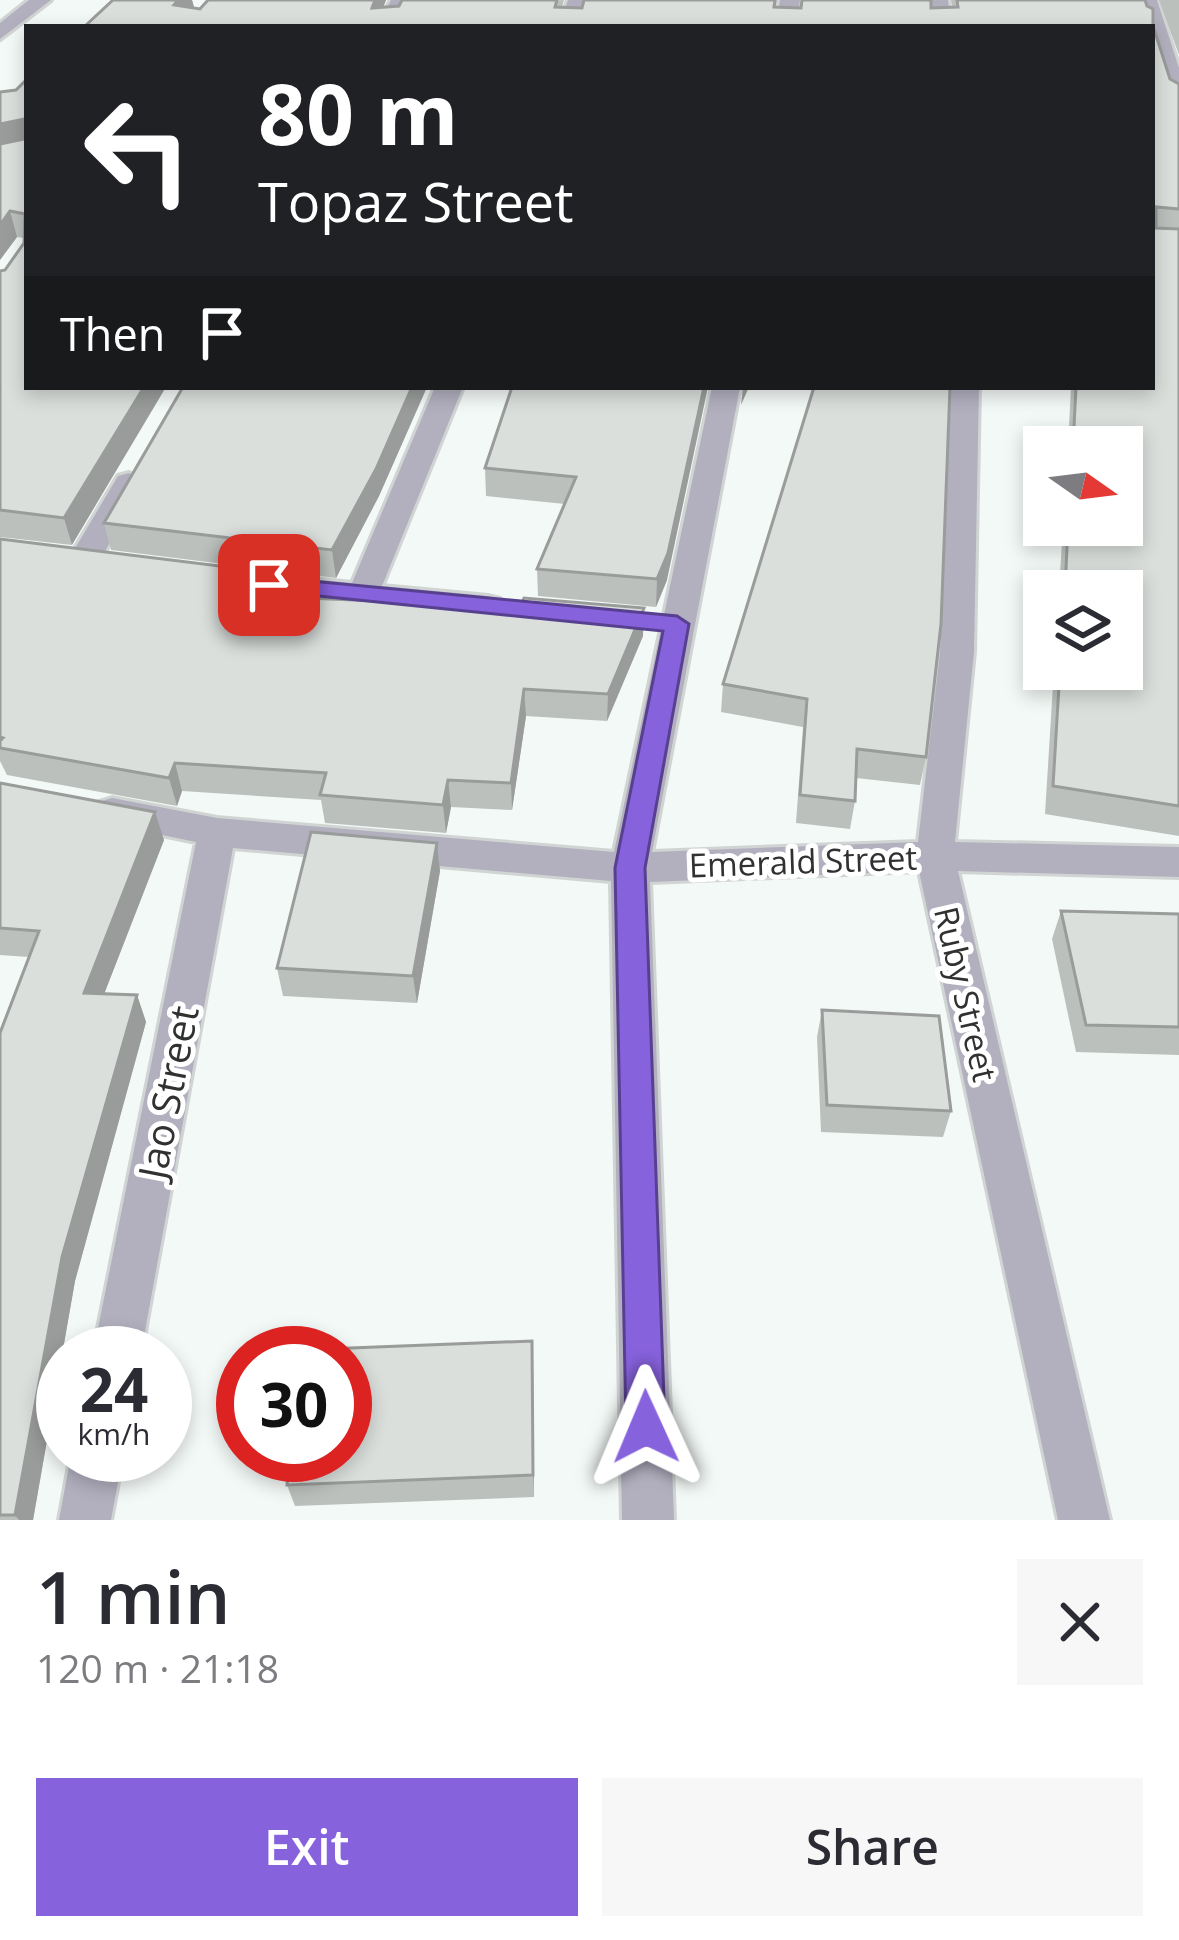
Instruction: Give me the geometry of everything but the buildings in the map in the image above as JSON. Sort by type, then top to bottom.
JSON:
[{"type":"street","points":[[0,33],[41,0]]},
{"type":"street","points":[[1147,0],[1171,50],[1179,101]]},
{"type":"street","points":[[362,596],[448,390]]},
{"type":"street","points":[[648,1520],[630,868],[666,623],[725,390]]},
{"type":"street","name":"Ruby Street","points":[[965,390],[957,652],[935,856],[1084,1520]]},
{"type":"street","points":[[83,562],[140,465]]},
{"type":"street","points":[[41,556],[129,567]]},
{"type":"street","points":[[245,582],[519,610]]},
{"type":"street","name":"Emerald Street","points":[[65,803],[217,832],[630,868],[935,856],[1179,862]]},
{"type":"street","name":"Jao Street","points":[[122,1326],[217,832]]},
{"type":"street","points":[[85,1520],[92,1482]]},
{"type":"route","points":[[269,585],[677,624],[630,868],[646,1427]]}]
